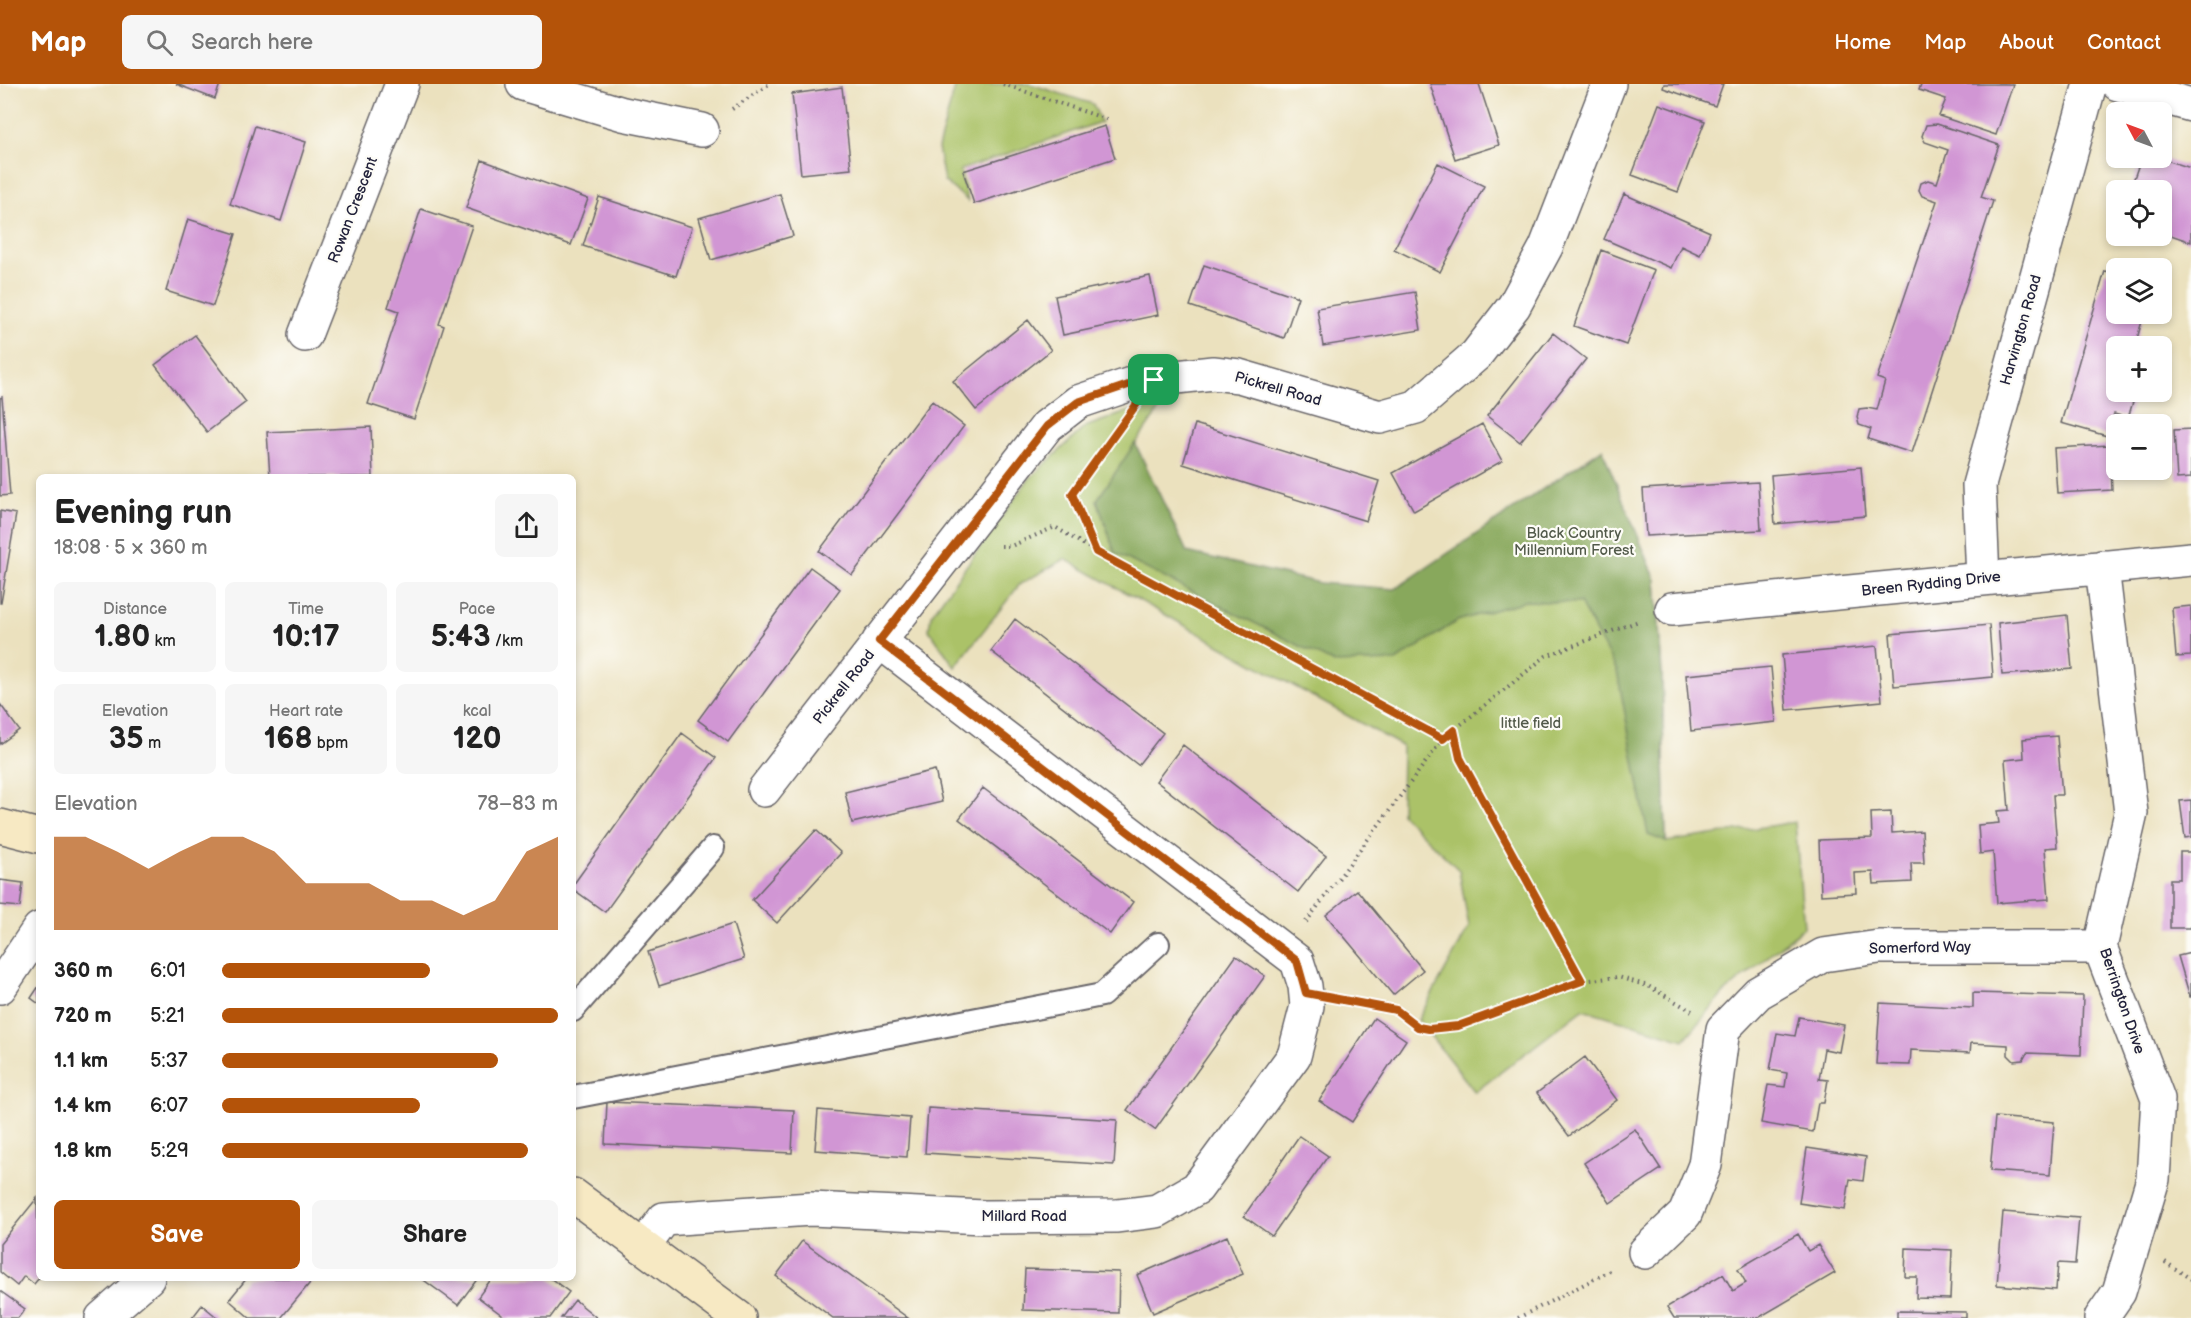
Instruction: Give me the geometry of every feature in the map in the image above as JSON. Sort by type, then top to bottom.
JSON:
[{"type":"street","name":"Rowan Crescent","points":[[304,335],[402,84]]},
{"type":"street","points":[[523,84],[623,114],[702,130]]},
{"type":"street","name":"Pickrell Road","points":[[764,790],[1047,426],[1078,402],[1140,381],[1213,373],[1239,376],[1380,417],[1416,407],[1476,355],[1514,306],[1546,247],[1609,84]]},
{"type":"street","name":"Harvington Road","points":[[1983,579],[1979,485],[2090,84]]},
{"type":"street","points":[[2118,84],[2191,105]]},
{"type":"street","name":"Breen Rydding Drive","points":[[1672,609],[2191,559]]},
{"type":"street","name":"Berrington Drive","points":[[2101,1318],[2120,1292],[2153,1179],[2158,1100],[2100,947],[2131,813],[2102,567]]},
{"type":"street","points":[[879,641],[1297,961],[1306,1000]]},
{"type":"street","points":[[0,826],[36,835]]},
{"type":"street","points":[[0,987],[36,933]]},
{"type":"street","name":"Somerford Way","points":[[1723,1029],[1758,993],[1823,955],[1879,947],[2100,947]]},
{"type":"street","name":"Millard Road","points":[[643,1247],[664,1219],[811,1209],[984,1217],[1117,1216],[1157,1211],[1197,1188],[1294,1056],[1306,1000]]},
{"type":"street","points":[[1645,1252],[1685,1214],[1705,1165],[1723,1029]]},
{"type":"street","points":[[576,1197],[739,1318]]},
{"type":"street","points":[[102,1318],[145,1281]]},
{"type":"lane","points":[[576,1007],[713,848]]},
{"type":"lane","points":[[576,1096],[1102,995],[1158,944]]},
{"type":"path","points":[[702,130],[769,84]]},
{"type":"path","points":[[1003,84],[1109,120]]},
{"type":"path","points":[[1096,552],[1072,494],[1120,427]]},
{"type":"path","points":[[955,543],[1011,546],[1055,527],[1096,552],[1443,739]]},
{"type":"path","points":[[1283,951],[1443,739],[1546,656],[1672,609]]},
{"type":"path","points":[[1454,730],[1460,758],[1582,981]]},
{"type":"path","points":[[1306,1000],[1396,1010],[1418,1027],[1429,1029],[1458,1026],[1582,981],[1618,977],[1648,986],[1723,1029]]},
{"type":"path","points":[[1518,1318],[1645,1252]]},
{"type":"green space","points":[[956,84],[1030,84],[1093,104],[1101,122],[960,170],[968,201],[944,181],[938,148]]},
{"type":"green space","name":"little field","points":[[1163,404],[1097,500],[1359,651],[1543,576],[1604,588],[1656,580],[1662,675],[1666,842],[1795,822],[1804,927],[1723,994],[1684,1040],[1583,1009],[1475,1092],[1418,1020],[1469,927],[1459,870],[1401,814],[1402,746],[1065,559],[1020,584],[955,667],[929,630],[931,615],[1028,480],[1085,427],[1127,412]]},
{"type":"green space","name":"Black Country Millennium Forest","points":[[1135,443],[1187,552],[1320,583],[1395,589],[1602,449],[1656,580],[1662,675],[1666,842],[1648,835],[1617,671],[1580,603],[1525,601],[1457,621],[1396,661],[1334,663],[1115,553],[1097,500]]},
{"type":"building","points":[[176,84],[220,84],[215,99]]},
{"type":"building","points":[[1430,84],[1479,84],[1499,145],[1455,159]]},
{"type":"building","points":[[1664,84],[1723,84],[1715,106],[1663,88]]},
{"type":"building","points":[[1921,84],[2013,84],[1996,135],[1939,116],[1946,99],[1919,90]]},
{"type":"building","points":[[842,87],[851,169],[801,174],[792,94]]},
{"type":"building","points":[[1659,104],[1705,121],[1678,192],[1632,175]]},
{"type":"building","points":[[1937,124],[1999,145],[1981,197],[1993,201],[1912,453],[1868,439],[1871,429],[1859,425],[1857,417],[1859,409],[1877,410],[1885,381],[1877,378],[1937,201],[1922,196],[1919,190],[1921,183],[1928,180],[1937,183],[1948,150],[1925,142],[1922,136],[1926,125]]},
{"type":"building","points":[[255,126],[306,142],[281,221],[230,204]]},
{"type":"building","points":[[1105,126],[1115,158],[974,204],[963,171]]},
{"type":"building","points":[[482,160],[588,199],[571,245],[466,208]]},
{"type":"building","points":[[2172,162],[2191,168],[2191,242],[2172,235],[2172,180],[2133,180],[2138,168],[2172,168]]},
{"type":"building","points":[[1438,163],[1484,186],[1440,272],[1394,249]]},
{"type":"building","points":[[780,194],[793,236],[711,260],[699,218]]},
{"type":"building","points":[[1624,194],[1710,232],[1700,255],[1681,246],[1671,268],[1604,239]]},
{"type":"building","points":[[599,197],[692,227],[676,276],[583,246]]},
{"type":"building","points":[[421,209],[472,226],[439,324],[444,326],[414,419],[368,404],[399,311],[388,307]]},
{"type":"building","points":[[188,219],[236,234],[213,306],[166,291]]},
{"type":"building","points":[[1601,250],[1654,270],[1626,345],[1574,326]]},
{"type":"building","points":[[1204,265],[1298,297],[1284,338],[1190,306]]},
{"type":"building","points":[[2105,271],[2106,324],[2141,324],[2138,336],[2106,336],[2106,402],[2133,402],[2129,414],[2106,414],[2106,436],[2061,423]]},
{"type":"building","points":[[1150,276],[1158,315],[1063,335],[1055,296]]},
{"type":"building","points":[[1415,292],[1421,330],[1323,346],[1317,308]]},
{"type":"building","points":[[1028,320],[1051,350],[976,410],[953,381]]},
{"type":"building","points":[[1553,333],[1586,359],[1520,442],[1487,416]]},
{"type":"building","points":[[195,335],[246,402],[207,432],[155,365]]},
{"type":"building","points":[[2,397],[10,495],[0,496],[0,398]]},
{"type":"building","points":[[932,401],[964,426],[852,575],[819,551]]},
{"type":"building","points":[[1195,424],[1379,481],[1366,521],[1183,464]]},
{"type":"building","points":[[1482,424],[1502,461],[1414,511],[1393,473]]},
{"type":"building","points":[[371,427],[373,474],[270,474],[267,432]]},
{"type":"building","points":[[2191,429],[2191,478],[2177,479],[2174,430]]},
{"type":"building","points":[[2106,445],[2106,480],[2112,480],[2112,490],[2057,493],[2054,448]]},
{"type":"building","points":[[1861,467],[1865,516],[1775,524],[1771,475]]},
{"type":"building","points":[[1758,482],[1761,530],[1646,536],[1643,489]]},
{"type":"building","points":[[0,511],[16,514],[1,603],[0,603]]},
{"type":"building","points":[[810,567],[840,589],[728,742],[698,720]]},
{"type":"building","points":[[2191,606],[2191,656],[2176,657],[2172,608]]},
{"type":"building","points":[[2067,615],[2072,669],[2002,675],[1998,623]]},
{"type":"building","points":[[1015,619],[1163,733],[1138,765],[991,651]]},
{"type":"building","points":[[1989,625],[1993,677],[1894,686],[1890,634]]},
{"type":"building","points":[[1877,646],[1882,701],[1787,710],[1782,655]]},
{"type":"building","points":[[1771,667],[1776,722],[1691,731],[1686,675]]},
{"type":"building","points":[[0,704],[19,730],[0,744]]},
{"type":"building","points":[[682,733],[716,758],[605,912],[576,891],[576,881]]},
{"type":"building","points":[[2057,736],[2062,795],[2053,795],[2057,847],[2045,848],[2049,899],[1997,903],[1993,852],[1980,854],[1978,825],[1999,823],[1997,811],[2009,810],[2005,760],[2024,758],[2023,739]]},
{"type":"building","points":[[1183,745],[1326,856],[1298,892],[1156,781]]},
{"type":"building","points":[[935,770],[942,802],[852,823],[845,792]]},
{"type":"building","points":[[983,788],[1133,902],[1110,934],[959,819]]},
{"type":"building","points":[[2191,800],[2191,837],[2185,838],[2180,801]]},
{"type":"building","points":[[1891,812],[1892,833],[1922,831],[1924,863],[1911,863],[1912,882],[1874,884],[1873,872],[1855,873],[1856,893],[1821,895],[1819,840],[1872,838],[1871,813]]},
{"type":"building","points":[[816,830],[841,853],[777,923],[752,900]]},
{"type":"building","points":[[2180,852],[2191,852],[2191,928],[2170,928],[2170,879],[2180,879]]},
{"type":"building","points":[[0,880],[23,883],[20,907],[0,905]]},
{"type":"building","points":[[1357,890],[1423,970],[1393,995],[1326,915]]},
{"type":"building","points":[[733,924],[744,959],[659,986],[648,952]]},
{"type":"building","points":[[2191,953],[2191,997],[2190,997],[2178,956]]},
{"type":"building","points":[[1236,956],[1265,976],[1155,1130],[1127,1110]]},
{"type":"building","points":[[36,990],[36,1002],[31,998]]},
{"type":"building","points":[[1973,993],[2083,996],[2081,1055],[2027,1053],[2023,1060],[2014,1061],[2008,1055],[2008,1045],[1971,1043],[1970,1053],[1911,1050],[1910,1065],[1876,1064],[1880,1003],[1973,1008]]},
{"type":"building","points":[[1799,1017],[1844,1025],[1839,1052],[1824,1049],[1819,1079],[1828,1080],[1824,1103],[1818,1103],[1813,1132],[1761,1123],[1768,1085],[1785,1087],[1787,1073],[1770,1070],[1777,1033],[1795,1036]]},
{"type":"building","points":[[1374,1018],[1406,1040],[1352,1122],[1319,1101]]},
{"type":"building","points":[[1585,1057],[1617,1100],[1569,1136],[1537,1093]]},
{"type":"building","points":[[607,1102],[794,1110],[792,1153],[605,1144]]},
{"type":"building","points":[[928,1108],[1117,1120],[1114,1165],[925,1153]]},
{"type":"building","points":[[818,1110],[910,1118],[907,1157],[815,1150]]},
{"type":"building","points":[[1995,1117],[2054,1122],[2050,1175],[1990,1171]]},
{"type":"building","points":[[1635,1129],[1661,1169],[1610,1203],[1584,1163]]},
{"type":"building","points":[[1299,1136],[1328,1156],[1272,1236],[1244,1216]]},
{"type":"building","points":[[1807,1148],[1866,1157],[1863,1181],[1850,1179],[1845,1210],[1799,1203]]},
{"type":"building","points":[[36,1199],[36,1281],[34,1284],[24,1276],[17,1286],[0,1272],[0,1244]]},
{"type":"building","points":[[2003,1212],[2079,1218],[2075,1264],[2058,1263],[2056,1290],[1997,1285]]},
{"type":"building","points":[[1798,1234],[1808,1251],[1818,1245],[1835,1273],[1758,1318],[1674,1318],[1667,1307],[1723,1274],[1733,1291],[1746,1283],[1738,1269]]},
{"type":"building","points":[[1227,1236],[1243,1274],[1153,1313],[1137,1275]]},
{"type":"building","points":[[802,1241],[908,1318],[833,1318],[776,1276]]},
{"type":"building","points":[[1906,1248],[1952,1250],[1950,1299],[1916,1298],[1917,1277],[1905,1277]]},
{"type":"building","points":[[1025,1269],[1119,1272],[1118,1313],[1023,1310]]},
{"type":"building","points":[[245,1281],[312,1281],[281,1318],[250,1318],[229,1300]]},
{"type":"building","points":[[425,1281],[476,1281],[458,1305]]},
{"type":"building","points":[[490,1281],[554,1281],[569,1292],[550,1318],[506,1318],[478,1297]]},
{"type":"building","points":[[0,1291],[25,1309],[18,1318],[0,1318]]},
{"type":"building","points":[[575,1300],[597,1318],[561,1318]]},
{"type":"building","points":[[202,1305],[218,1318],[192,1318]]},
{"type":"building","points":[[1897,1311],[1966,1312],[1966,1318],[1897,1318]]},
{"type":"route","points":[[1154,380],[1072,494],[1096,552],[1443,739],[1454,730],[1460,758],[1582,981],[1458,1026],[1429,1029],[1418,1027],[1396,1010],[1306,993],[1297,961],[879,641],[1047,426],[1078,402],[1140,381],[1154,380]]}]
